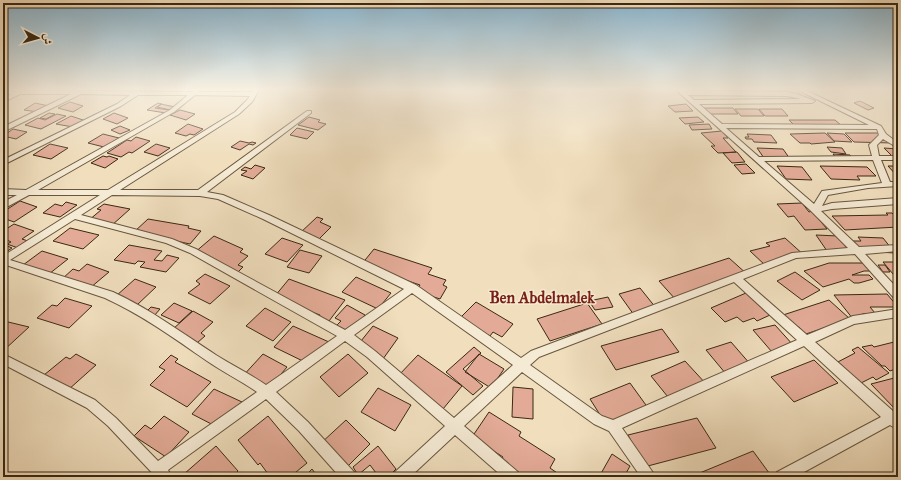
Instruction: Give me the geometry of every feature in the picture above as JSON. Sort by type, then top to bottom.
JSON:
[{"type":"street","points":[[3,130],[39,112]]},
{"type":"street","points":[[3,163],[104,112]]},
{"type":"street","points":[[3,206],[170,112]]},
{"type":"street","points":[[3,261],[238,112]]},
{"type":"street","points":[[200,193],[308,112]]},
{"type":"street","points":[[705,112],[815,210],[856,250],[898,295]]},
{"type":"street","points":[[848,112],[879,127],[883,135],[898,146]]},
{"type":"street","points":[[720,126],[879,127]]},
{"type":"street","points":[[883,135],[873,146],[876,158],[887,184]]},
{"type":"street","points":[[756,159],[898,158]]},
{"type":"street","points":[[815,210],[825,193],[887,184],[898,184]]},
{"type":"street","points":[[3,192],[200,193],[220,197],[259,214],[421,293],[598,420],[613,426],[853,320],[898,313]]},
{"type":"street","points":[[815,210],[832,206],[898,201]]},
{"type":"street","points":[[74,216],[169,241],[193,250],[345,334],[371,354],[513,477]]},
{"type":"street","points":[[400,477],[522,364],[535,354],[795,255],[898,248]]},
{"type":"street","points":[[3,261],[78,284],[122,300],[178,334],[213,359],[266,392],[302,424],[349,477]]},
{"type":"street","points":[[736,278],[896,419],[782,477]]},
{"type":"street","points":[[3,359],[91,404],[112,422],[162,473],[266,392],[345,334],[412,288]]},
{"type":"street","points":[[613,426],[649,477]]},
{"type":"building","points":[[175,112],[195,114],[186,120],[170,115]]},
{"type":"building","points":[[706,112],[737,112],[738,114],[707,114]]},
{"type":"building","points":[[738,112],[761,112],[764,116],[741,116]]},
{"type":"building","points":[[762,112],[785,112],[788,116],[765,116]]},
{"type":"building","points":[[49,113],[55,114],[46,119],[40,118]]},
{"type":"building","points":[[114,113],[128,118],[117,124],[103,119]]},
{"type":"building","points":[[57,114],[66,116],[41,129],[25,125],[38,118],[45,120]]},
{"type":"building","points":[[71,116],[86,121],[73,127],[56,124]]},
{"type":"building","points":[[309,117],[320,120],[318,122],[326,124],[318,130],[298,125]]},
{"type":"building","points":[[698,117],[704,122],[685,124],[679,118]]},
{"type":"building","points":[[789,120],[835,120],[843,127],[796,127]]},
{"type":"building","points":[[188,124],[203,129],[194,135],[190,134],[186,136],[175,133]]},
{"type":"building","points":[[709,124],[712,129],[692,130],[689,125]]},
{"type":"building","points":[[120,126],[130,130],[120,134],[111,130]]},
{"type":"building","points":[[297,128],[314,132],[307,139],[290,135]]},
{"type":"building","points":[[13,129],[27,132],[16,139],[3,136]]},
{"type":"building","points":[[722,131],[728,138],[723,138],[736,152],[718,153],[711,146],[715,146],[701,133]]},
{"type":"building","points":[[825,133],[835,142],[811,144],[800,143],[790,134]]},
{"type":"building","points":[[827,133],[844,134],[852,142],[834,141]]},
{"type":"building","points":[[845,133],[882,133],[893,143],[854,142]]},
{"type":"building","points":[[103,134],[119,138],[104,147],[88,143]]},
{"type":"building","points":[[747,134],[771,135],[777,143],[754,142],[752,139],[746,139],[745,137],[749,137]]},
{"type":"building","points":[[136,137],[150,141],[132,153],[129,152],[121,157],[107,153],[127,140],[131,141]]},
{"type":"building","points":[[240,141],[256,143],[253,145],[249,144],[240,150],[231,147]]},
{"type":"building","points":[[50,144],[68,148],[51,159],[33,155]]},
{"type":"building","points":[[156,144],[170,148],[158,156],[144,152]]},
{"type":"building","points":[[827,147],[842,148],[846,154],[831,152]]},
{"type":"building","points":[[757,148],[783,149],[790,159],[764,158]]},
{"type":"building","points":[[884,148],[898,149],[898,159],[895,159]]},
{"type":"building","points":[[737,152],[745,162],[732,163],[723,153]]},
{"type":"building","points":[[833,154],[850,155],[853,159],[836,158]]},
{"type":"building","points":[[103,156],[118,159],[105,168],[91,163]]},
{"type":"building","points":[[746,164],[755,173],[742,174],[734,165]]},
{"type":"building","points":[[255,165],[265,168],[253,179],[241,175],[247,171],[241,170],[245,167],[251,169]]},
{"type":"building","points":[[777,166],[802,167],[812,180],[786,179]]},
{"type":"building","points":[[820,166],[867,167],[876,176],[857,176],[860,180],[831,179]]},
{"type":"building","points":[[888,166],[898,166],[898,177]]},
{"type":"building","points":[[20,201],[37,207],[14,222],[3,218],[3,212]]},
{"type":"building","points":[[66,202],[77,205],[60,217],[43,213],[55,204],[62,206]]},
{"type":"building","points":[[802,203],[809,212],[812,211],[827,229],[805,230],[794,216],[788,217],[777,204]]},
{"type":"building","points":[[104,204],[130,209],[111,226],[89,220],[101,210],[97,209]]},
{"type":"building","points":[[886,213],[892,213],[898,219],[898,227],[845,230],[832,216],[888,215]]},
{"type":"building","points":[[317,217],[323,219],[320,222],[331,227],[317,241],[299,234]]},
{"type":"building","points":[[148,219],[189,226],[188,228],[201,231],[190,244],[134,232]]},
{"type":"building","points":[[14,224],[34,231],[22,239],[28,241],[18,248],[7,244],[11,242],[3,238],[3,231]]},
{"type":"building","points":[[70,228],[99,235],[83,249],[53,241]]},
{"type":"building","points":[[816,235],[838,236],[850,252],[827,251]]},
{"type":"building","points":[[214,236],[243,249],[240,252],[248,256],[238,265],[243,267],[237,273],[194,253]]},
{"type":"building","points":[[858,237],[883,238],[895,253],[860,251],[853,241],[861,241]]},
{"type":"building","points":[[282,238],[303,245],[287,262],[265,254]]},
{"type":"building","points":[[785,238],[805,256],[766,266],[750,251],[770,246],[766,243]]},
{"type":"building","points":[[3,244],[12,248],[3,254]]},
{"type":"building","points":[[129,245],[162,251],[154,260],[162,261],[167,255],[179,258],[166,272],[140,267],[145,262],[138,261],[135,264],[114,260]]},
{"type":"building","points":[[374,249],[432,268],[428,274],[446,280],[443,285],[447,287],[440,299],[416,291],[420,285],[361,265]]},
{"type":"building","points":[[300,250],[322,256],[309,273],[287,267]]},
{"type":"building","points":[[42,251],[68,259],[49,274],[23,265]]},
{"type":"building","points":[[729,258],[748,275],[676,300],[659,281]]},
{"type":"building","points":[[883,262],[898,262],[898,280]]},
{"type":"building","points":[[829,263],[864,263],[870,271],[864,271],[852,275],[869,275],[873,279],[854,283],[849,279],[823,287],[804,271]]},
{"type":"building","points":[[87,264],[109,272],[90,288],[62,279],[73,269],[79,271]]},
{"type":"building","points":[[878,265],[885,265],[890,272],[883,272]]},
{"type":"building","points":[[795,272],[820,290],[802,300],[777,281]]},
{"type":"building","points":[[205,274],[230,286],[210,304],[188,293],[200,284],[196,281]]},
{"type":"building","points":[[356,277],[391,293],[378,309],[342,292]]},
{"type":"building","points":[[135,279],[156,287],[137,305],[116,296]]},
{"type":"building","points":[[289,279],[345,300],[329,321],[319,318],[320,315],[275,296]]},
{"type":"building","points":[[640,288],[656,308],[634,315],[619,294]]},
{"type":"building","points":[[746,293],[770,315],[757,321],[754,318],[743,322],[737,317],[725,322],[711,308]]},
{"type":"building","points":[[887,294],[898,307],[870,307],[875,313],[862,314],[866,319],[853,319],[834,295]]},
{"type":"building","points":[[608,297],[613,307],[595,310],[589,301]]},
{"type":"building","points":[[65,298],[92,306],[69,328],[37,318],[52,305],[57,306]]},
{"type":"building","points":[[829,300],[850,319],[806,334],[799,327],[793,329],[780,316]]},
{"type":"building","points":[[476,302],[513,324],[502,337],[493,332],[490,336],[460,318]]},
{"type":"building","points":[[174,303],[192,311],[179,323],[161,315]]},
{"type":"building","points":[[587,303],[602,324],[550,341],[537,319]]},
{"type":"building","points":[[347,305],[365,315],[348,334],[335,327],[341,321],[335,318]]},
{"type":"building","points":[[151,307],[160,309],[154,316],[145,313]]},
{"type":"building","points":[[265,308],[291,322],[273,341],[246,326]]},
{"type":"building","points":[[193,311],[213,322],[201,333],[205,336],[197,343],[173,329]]},
{"type":"building","points":[[3,322],[29,327],[3,351]]},
{"type":"building","points":[[775,325],[794,346],[772,352],[753,330]]},
{"type":"building","points":[[293,326],[329,342],[311,365],[274,347]]},
{"type":"building","points":[[373,326],[398,338],[383,359],[357,346]]},
{"type":"building","points":[[662,329],[679,352],[616,370],[601,346]]},
{"type":"building","points":[[731,342],[751,365],[726,374],[706,350]]},
{"type":"building","points":[[894,342],[898,346],[898,368],[890,371],[885,366],[882,366],[862,347],[872,345],[874,347]]},
{"type":"building","points":[[474,347],[481,353],[463,369],[483,386],[473,395],[446,372]]},
{"type":"building","points":[[858,347],[889,373],[876,380],[873,377],[857,385],[834,364],[855,353],[852,350]]},
{"type":"building","points":[[76,354],[96,365],[68,390],[44,375],[66,357],[70,359]]},
{"type":"building","points":[[263,354],[287,367],[266,392],[241,378]]},
{"type":"building","points":[[348,354],[368,373],[339,397],[320,377]]},
{"type":"building","points":[[479,354],[504,369],[491,388],[465,372]]},
{"type":"building","points":[[171,355],[178,359],[175,362],[211,382],[187,407],[150,385],[165,370],[159,367]]},
{"type":"building","points":[[418,355],[462,386],[443,409],[398,376]]},
{"type":"building","points":[[814,360],[838,383],[794,402],[771,377]]},
{"type":"building","points":[[685,361],[707,385],[672,402],[651,376]]},
{"type":"building","points":[[898,377],[898,411],[897,411],[871,384]]},
{"type":"building","points":[[630,383],[651,412],[609,429],[590,399]]},
{"type":"building","points":[[513,387],[533,389],[533,419],[512,417]]},
{"type":"building","points":[[378,388],[411,405],[395,431],[361,412]]},
{"type":"building","points":[[214,389],[242,402],[221,429],[192,414]]},
{"type":"building","points":[[489,412],[521,432],[519,436],[555,459],[550,468],[563,477],[520,477],[499,463],[503,457],[472,437]]},
{"type":"building","points":[[164,416],[189,432],[166,457],[134,436],[145,425],[151,429]]},
{"type":"building","points":[[268,416],[307,463],[296,472],[301,477],[269,477],[260,463],[258,465],[238,440]]},
{"type":"building","points":[[697,418],[716,448],[644,467],[628,435]]},
{"type":"building","points":[[346,420],[370,444],[344,470],[320,444]]},
{"type":"building","points":[[216,446],[238,471],[232,477],[186,477],[184,474]]},
{"type":"building","points":[[378,446],[396,469],[388,477],[379,477],[370,465],[358,475],[353,467]]},
{"type":"building","points":[[753,451],[772,477],[690,477]]},
{"type":"building","points":[[612,454],[630,466],[624,477],[599,477]]},
{"type":"building","points":[[312,469],[318,477],[304,477]]},
{"type":"district","name":"Ben Abdelmalek","points":[[542,297]]}]
